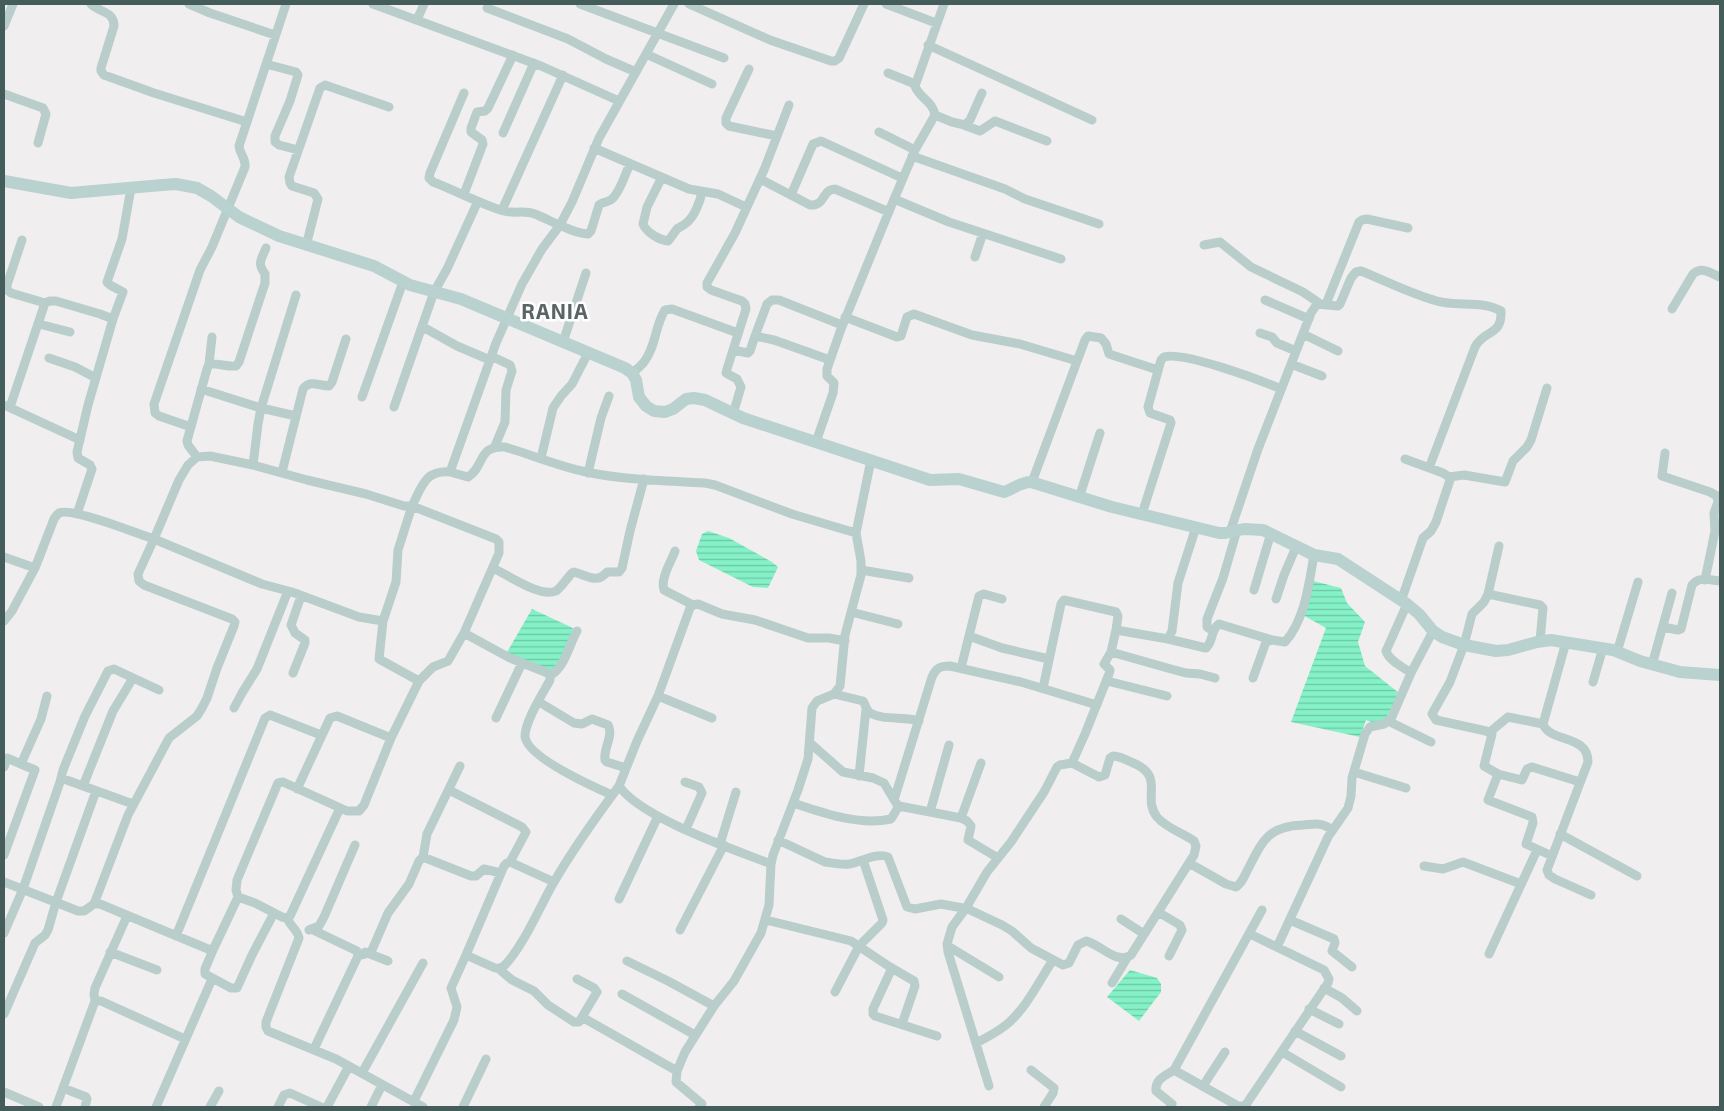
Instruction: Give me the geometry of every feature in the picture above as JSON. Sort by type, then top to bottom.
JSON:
[{"type":"street","points":[[4,26],[13,4]]},
{"type":"street","points":[[92,4],[111,15],[114,19],[114,26],[101,68],[101,72],[104,75],[154,94],[247,122]]},
{"type":"street","points":[[189,4],[275,35]]},
{"type":"street","points":[[191,426],[159,416],[155,413],[154,409],[197,276],[245,167],[244,158],[239,151],[239,146],[285,4]]},
{"type":"street","points":[[373,4],[534,63],[619,101]]},
{"type":"street","points":[[418,20],[424,4]]},
{"type":"street","points":[[580,4],[724,58]]},
{"type":"street","points":[[450,472],[506,318],[530,270],[560,225],[572,202],[594,148],[674,4]]},
{"type":"street","points":[[689,4],[770,40],[831,61],[839,58],[864,4]]},
{"type":"street","points":[[886,4],[933,22]]},
{"type":"street","points":[[911,82],[928,46],[933,22],[944,4]]},
{"type":"street","points":[[487,8],[568,39],[636,72]]},
{"type":"street","points":[[928,46],[1092,120]]},
{"type":"street","points":[[646,54],[712,84]]},
{"type":"street","points":[[464,194],[483,144],[482,140],[471,132],[474,116],[477,112],[486,111],[488,108],[513,55]]},
{"type":"street","points":[[503,133],[534,63]]},
{"type":"street","points":[[266,64],[296,72],[298,75],[290,101],[275,136],[275,142],[279,145],[298,150]]},
{"type":"street","points":[[749,69],[726,118],[726,123],[729,126],[777,136]]},
{"type":"street","points":[[888,73],[911,82],[919,95],[931,104],[935,115]]},
{"type":"street","points":[[502,210],[563,75]]},
{"type":"street","points":[[306,246],[318,199],[314,193],[290,183],[289,177],[321,86],[329,86],[389,107]]},
{"type":"street","points":[[464,93],[433,165],[430,178],[433,182],[502,210],[514,213],[526,211],[588,234],[591,231],[599,205],[602,202],[609,201],[616,195],[630,164]]},
{"type":"street","points":[[961,124],[965,125],[970,120],[982,93]]},
{"type":"street","points":[[4,94],[43,108],[46,114],[38,143]]},
{"type":"street","points":[[733,414],[741,387],[737,379],[726,373],[746,309],[742,300],[711,290],[707,287],[707,283],[735,233],[760,179],[789,105]]},
{"type":"street","points":[[935,115],[980,131],[991,123],[1000,122],[1047,141]]},
{"type":"street","points":[[811,440],[834,386],[826,373],[827,359],[844,321],[885,211],[894,199],[913,153],[935,115]]},
{"type":"street","points":[[879,132],[913,153],[1005,189],[1025,199],[1098,224]]},
{"type":"street","points":[[792,196],[813,144],[821,141],[902,178]]},
{"type":"street","points":[[594,148],[689,189],[718,194],[746,207]]},
{"type":"street","points":[[662,177],[647,207],[643,224],[647,230],[663,240],[668,241],[679,227],[689,220],[702,192]]},
{"type":"street","points":[[760,179],[810,205],[821,202],[830,189],[835,189],[885,211]]},
{"type":"street","points":[[4,181],[71,193],[176,184],[197,188],[239,217],[271,232],[306,246],[374,266],[401,288],[433,296],[462,299],[625,368],[632,373],[636,380],[639,397],[646,406],[654,411],[665,412],[673,409],[686,399],[705,400],[733,414],[811,440],[869,468],[922,478],[959,480],[999,491],[1011,490],[1025,482],[1032,482],[1079,498],[1218,533],[1263,530],[1314,555],[1338,559],[1404,603],[1418,614],[1433,631],[1449,640],[1464,645],[1496,651],[1551,640],[1602,648],[1652,665],[1680,672],[1720,675]]},
{"type":"street","points":[[77,514],[92,469],[90,465],[76,455],[113,319],[123,292],[110,286],[107,282],[122,239],[131,188]]},
{"type":"street","points":[[894,199],[931,216],[1062,259]]},
{"type":"street","points":[[394,407],[433,296],[478,201]]},
{"type":"street","points":[[1213,631],[1207,627],[1207,619],[1224,578],[1233,531],[1245,485],[1314,307],[1322,304],[1359,222],[1367,219],[1408,228]]},
{"type":"street","points":[[975,257],[983,233]]},
{"type":"street","points":[[22,240],[7,290],[11,293],[45,303],[56,301],[113,319]]},
{"type":"street","points":[[1204,245],[1220,242],[1251,267],[1303,292],[1322,304],[1338,306],[1353,275],[1361,271],[1438,301],[1468,304],[1501,311],[1497,329],[1480,338],[1475,347],[1429,468]]},
{"type":"street","points":[[209,364],[214,363],[232,367],[236,366],[239,362],[265,283],[265,274],[260,268],[260,263],[266,248]]},
{"type":"street","points":[[1672,309],[1692,274],[1696,271],[1700,269],[1720,277]]},
{"type":"street","points":[[563,342],[586,273]]},
{"type":"street","points":[[362,397],[401,288]]},
{"type":"street","points":[[253,465],[261,408],[296,296]]},
{"type":"street","points":[[733,350],[750,352],[767,304],[772,300],[779,300],[897,337],[901,336],[907,318],[914,314],[972,335],[1020,344],[1077,362]]},
{"type":"street","points":[[1265,300],[1309,319]]},
{"type":"street","points":[[45,303],[7,406],[80,440]]},
{"type":"street","points":[[632,373],[644,363],[648,356],[661,316],[665,310],[672,309],[738,333]]},
{"type":"street","points":[[38,324],[70,332]]},
{"type":"street","points":[[423,327],[457,346],[510,365],[512,371],[506,390],[505,422],[495,446]]},
{"type":"street","points":[[1260,333],[1272,337],[1277,343],[1296,350]]},
{"type":"street","points":[[1303,334],[1338,351]]},
{"type":"street","points":[[755,336],[774,340],[827,359]]},
{"type":"street","points":[[1032,482],[1088,336],[1102,338],[1109,354],[1158,370]]},
{"type":"street","points":[[197,457],[187,441],[209,364],[212,337]]},
{"type":"street","points":[[282,472],[303,389],[310,382],[329,386],[346,340]]},
{"type":"street","points":[[541,458],[553,408],[572,384],[588,352]]},
{"type":"street","points":[[1142,514],[1171,423],[1170,420],[1153,415],[1149,412],[1148,407],[1161,360],[1164,356],[1178,355],[1281,389]]},
{"type":"street","points":[[49,358],[76,367],[96,378]]},
{"type":"street","points":[[1291,364],[1322,376]]},
{"type":"street","points":[[1405,459],[1449,477],[1464,475],[1505,482],[1513,461],[1527,447],[1531,440],[1547,388]]},
{"type":"street","points":[[202,389],[261,408],[296,416]]},
{"type":"street","points":[[588,472],[601,418],[609,396]]},
{"type":"street","points":[[1079,498],[1100,433]]},
{"type":"street","points":[[420,681],[379,660],[383,622],[396,582],[398,550],[412,506],[425,481],[432,474],[439,471],[450,472],[464,477],[472,475],[486,451],[495,446],[505,447],[568,468],[588,472],[715,485],[792,514],[856,533]]},
{"type":"street","points":[[1665,453],[1662,476],[1717,496],[1718,502],[1714,513],[1715,530],[1705,580]]},
{"type":"street","points":[[4,882],[81,911],[94,904],[128,815],[169,738],[197,716],[202,708],[235,622],[232,619],[144,585],[139,580],[138,574],[179,480],[188,464],[197,457],[210,456],[282,472],[404,506],[412,506],[496,538],[500,546],[493,568],[464,634],[448,660],[433,667],[420,681],[392,738],[364,805],[359,811],[347,811],[283,782],[277,785],[237,880],[236,890],[238,897],[213,950],[204,972],[205,974],[231,988],[238,988],[252,955],[274,913]]},
{"type":"street","points":[[669,1067],[685,1052],[710,1004],[734,981],[758,940],[766,920],[771,864],[804,771],[810,743],[811,714],[814,704],[834,694],[840,686],[837,640],[851,612],[858,589],[861,561],[856,533],[869,468]]},
{"type":"street","points":[[1411,673],[1386,655],[1386,651],[1404,603],[1423,538],[1431,531],[1436,522],[1449,484],[1449,477]]},
{"type":"street","points":[[493,568],[534,590],[553,592],[574,572],[597,579],[603,577],[607,572],[619,572],[622,568],[644,479]]},
{"type":"street","points":[[4,620],[12,611],[35,568],[54,519],[58,514],[66,512],[154,539],[249,579],[359,617],[383,622]]},
{"type":"street","points":[[1168,639],[1172,631],[1178,583],[1196,527]]},
{"type":"street","points":[[1254,590],[1271,533]]},
{"type":"street","points":[[1499,546],[1488,594],[1484,602],[1472,614],[1464,645],[1448,687],[1433,710],[1433,718],[1490,732],[1493,736],[1484,766],[1498,774],[1522,780],[1527,769],[1532,767],[1580,782]]},
{"type":"street","points":[[1276,599],[1296,547]]},
{"type":"street","points":[[675,551],[664,578],[664,590],[693,605],[698,604],[722,614],[755,620],[808,638],[837,640]]},
{"type":"street","points":[[1116,630],[1206,648],[1210,643],[1213,628],[1219,624],[1285,642],[1292,632],[1303,603],[1314,555]]},
{"type":"street","points":[[4,557],[35,568]]},
{"type":"street","points":[[861,570],[909,578]]},
{"type":"street","points":[[1663,627],[1678,630],[1681,628],[1692,585],[1697,580],[1720,581]]},
{"type":"street","points":[[1617,652],[1638,582]]},
{"type":"street","points":[[234,708],[257,670],[288,591]]},
{"type":"street","points":[[961,668],[979,596],[984,594],[1002,598]]},
{"type":"street","points":[[1488,594],[1540,605],[1543,608],[1544,614],[1540,641]]},
{"type":"street","points":[[1652,665],[1672,594]]},
{"type":"street","points":[[293,673],[305,643],[295,633],[291,625],[301,596]]},
{"type":"street","points":[[1043,688],[1061,604],[1064,600],[1116,612],[1118,616],[1111,652],[1104,664],[1110,670],[1107,681],[1072,763]]},
{"type":"street","points":[[500,969],[514,953],[554,882],[619,786],[658,696],[690,608],[693,605]]},
{"type":"street","points":[[851,612],[898,624]]},
{"type":"street","points":[[577,631],[562,663],[556,672],[551,675],[526,732],[526,741],[539,755],[557,767],[612,795]]},
{"type":"street","points":[[1277,947],[1333,830],[1348,808],[1351,796],[1351,783],[1367,730],[1374,725],[1391,719],[1411,673],[1433,631]]},
{"type":"street","points":[[464,634],[522,663],[551,675]]},
{"type":"street","points":[[969,636],[1002,648],[1049,659]]},
{"type":"street","points":[[1253,678],[1264,646],[1269,640],[1272,640]]},
{"type":"street","points":[[1543,724],[1566,642]]},
{"type":"street","points":[[1593,682],[1602,648]]},
{"type":"street","points":[[1111,652],[1186,673],[1215,678]]},
{"type":"street","points":[[496,718],[522,663]]},
{"type":"street","points":[[793,803],[841,818],[877,821],[891,819],[935,671],[943,666],[961,668],[1043,688],[1097,705]]},
{"type":"street","points":[[4,933],[23,890],[84,716],[108,671],[114,669],[159,690]]},
{"type":"street","points":[[83,786],[113,712],[133,678]]},
{"type":"street","points":[[1107,681],[1167,696]]},
{"type":"street","points":[[834,694],[863,702],[866,709],[859,776]]},
{"type":"street","points":[[21,764],[41,718],[47,696]]},
{"type":"street","points":[[658,696],[712,718]]},
{"type":"street","points":[[539,702],[574,723],[582,724],[592,719],[608,724],[610,733],[605,751],[605,760],[626,768]]},
{"type":"street","points":[[866,709],[891,718],[906,718],[919,722]]},
{"type":"street","points":[[176,936],[265,718],[270,716],[321,735]]},
{"type":"street","points":[[297,789],[330,718],[337,716],[392,738]]},
{"type":"street","points":[[1490,732],[1508,717],[1543,724],[1547,730],[1578,744],[1586,752],[1588,762],[1547,870],[1549,875],[1555,879],[1591,895]]},
{"type":"street","points":[[1388,721],[1431,742]]},
{"type":"street","points":[[810,743],[838,769],[848,775],[873,778],[884,784],[897,803],[961,818],[970,824],[967,838],[970,842],[998,858]]},
{"type":"street","points":[[930,812],[949,744]]},
{"type":"street","points":[[989,1086],[948,946],[948,936],[987,872],[1044,792],[1057,767],[1072,763],[1099,776],[1105,775],[1110,758],[1113,756],[1143,766],[1150,777],[1156,816],[1161,821],[1194,840],[1195,851],[1112,983]]},
{"type":"street","points":[[4,767],[7,758],[35,770],[4,855]]},
{"type":"street","points":[[961,818],[982,763]]},
{"type":"street","points":[[370,953],[388,914],[409,884],[419,861],[423,857],[427,834],[460,766]]},
{"type":"street","points":[[1354,772],[1406,788]]},
{"type":"street","points":[[1498,774],[1488,800],[1532,816],[1533,823],[1526,844],[1552,856]]},
{"type":"street","points":[[61,778],[133,804]]},
{"type":"street","points":[[685,782],[699,787],[702,793],[686,829]]},
{"type":"street","points":[[619,786],[630,800],[658,816],[722,845],[771,864]]},
{"type":"street","points":[[414,1101],[454,1020],[457,1007],[451,988],[504,866],[510,862],[526,832],[522,827],[450,790]]},
{"type":"street","points":[[4,1014],[35,943],[48,930],[56,902],[96,791]]},
{"type":"street","points":[[680,930],[722,845],[736,792]]},
{"type":"street","points":[[287,918],[293,912],[340,808]]},
{"type":"street","points":[[620,899],[658,816]]},
{"type":"street","points":[[1189,863],[1226,884],[1236,887],[1239,885],[1260,847],[1271,834],[1282,827],[1316,823],[1333,830]]},
{"type":"street","points":[[1560,834],[1637,876]]},
{"type":"street","points":[[778,840],[826,862],[843,864],[883,855],[888,857],[905,904],[911,909],[941,904],[966,908],[1002,925],[1012,931],[1031,948],[1063,965],[1067,965],[1078,945],[1086,941],[1118,957],[1127,958]]},
{"type":"street","points":[[298,933],[319,926],[355,845]]},
{"type":"street","points":[[1489,954],[1537,850]]},
{"type":"street","points":[[423,857],[470,876],[476,876],[484,869],[501,873]]},
{"type":"street","points":[[835,992],[859,946],[882,923],[863,860]]},
{"type":"street","points":[[510,862],[554,882]]},
{"type":"street","points":[[1424,866],[1443,869],[1463,862],[1521,884]]},
{"type":"street","points":[[238,897],[287,918]]},
{"type":"street","points":[[94,904],[213,950]]},
{"type":"street","points":[[1174,1106],[1158,1094],[1155,1088],[1161,1078],[1174,1070],[1262,910]]},
{"type":"street","points":[[1158,912],[1180,925],[1182,930],[1170,956]]},
{"type":"street","points":[[56,1107],[95,1001],[95,988],[126,916]]},
{"type":"street","points":[[287,918],[289,924],[298,933],[299,938],[266,1022],[268,1031],[314,1049],[423,1107]]},
{"type":"street","points":[[1121,919],[1144,934]]},
{"type":"street","points":[[766,920],[844,938],[910,978],[916,983],[902,1024]]},
{"type":"street","points":[[1290,920],[1334,939],[1335,943],[1331,950],[1352,967]]},
{"type":"street","points":[[310,929],[357,953],[370,953],[388,962]]},
{"type":"street","points":[[1174,1070],[1238,1106],[1245,1106],[1324,988],[1329,979],[1324,970],[1250,934]]},
{"type":"street","points":[[948,946],[999,977]]},
{"type":"street","points":[[110,952],[157,970]]},
{"type":"street","points":[[314,1049],[357,953]]},
{"type":"street","points":[[466,955],[500,969],[512,980],[534,992],[548,1006],[574,1022],[579,1022],[597,992],[594,988],[577,980]]},
{"type":"street","points":[[976,1043],[1008,1024],[1021,1010],[1052,960]]},
{"type":"street","points":[[627,961],[710,1004]]},
{"type":"street","points":[[362,1073],[423,963]]},
{"type":"street","points":[[892,968],[872,1012],[874,1016],[937,1036]]},
{"type":"street","points":[[156,1107],[212,979]]},
{"type":"street","points":[[1324,988],[1342,998],[1357,1011]]},
{"type":"street","points":[[622,994],[695,1035]]},
{"type":"street","points":[[95,1001],[101,1001],[185,1039]]},
{"type":"street","points":[[1309,1009],[1340,1024]]},
{"type":"street","points":[[582,1017],[669,1067],[678,1085],[703,1106]]},
{"type":"street","points":[[1295,1030],[1341,1056]]},
{"type":"street","points":[[1204,1086],[1224,1052]]},
{"type":"street","points":[[1282,1052],[1341,1087]]},
{"type":"street","points":[[464,1107],[486,1059]]},
{"type":"street","points":[[327,1107],[348,1066]]},
{"type":"street","points":[[1031,1070],[1054,1088],[1044,1107]]},
{"type":"street","points":[[371,1107],[382,1085]]},
{"type":"street","points":[[64,1088],[86,1097],[85,1107]]},
{"type":"street","points":[[210,1107],[219,1091]]},
{"type":"street","points":[[4,1092],[39,1107]]},
{"type":"street","points":[[278,1107],[287,1094],[321,1107]]},
{"type":"shaded area","points":[[708,531],[729,538],[778,567],[768,588],[753,587],[699,560],[696,551],[702,534]]},
{"type":"shaded area","points":[[1313,581],[1341,588],[1347,603],[1365,622],[1358,642],[1365,666],[1399,693],[1382,726],[1366,720],[1360,737],[1291,722],[1326,628],[1301,614]]},
{"type":"shaded area","points":[[532,609],[573,628],[563,662],[552,672],[506,654]]},
{"type":"shaded area","points":[[1130,970],[1157,978],[1161,984],[1161,992],[1139,1021],[1107,997]]},
{"type":"district","name":"RANIA","points":[[555,310]]}]
